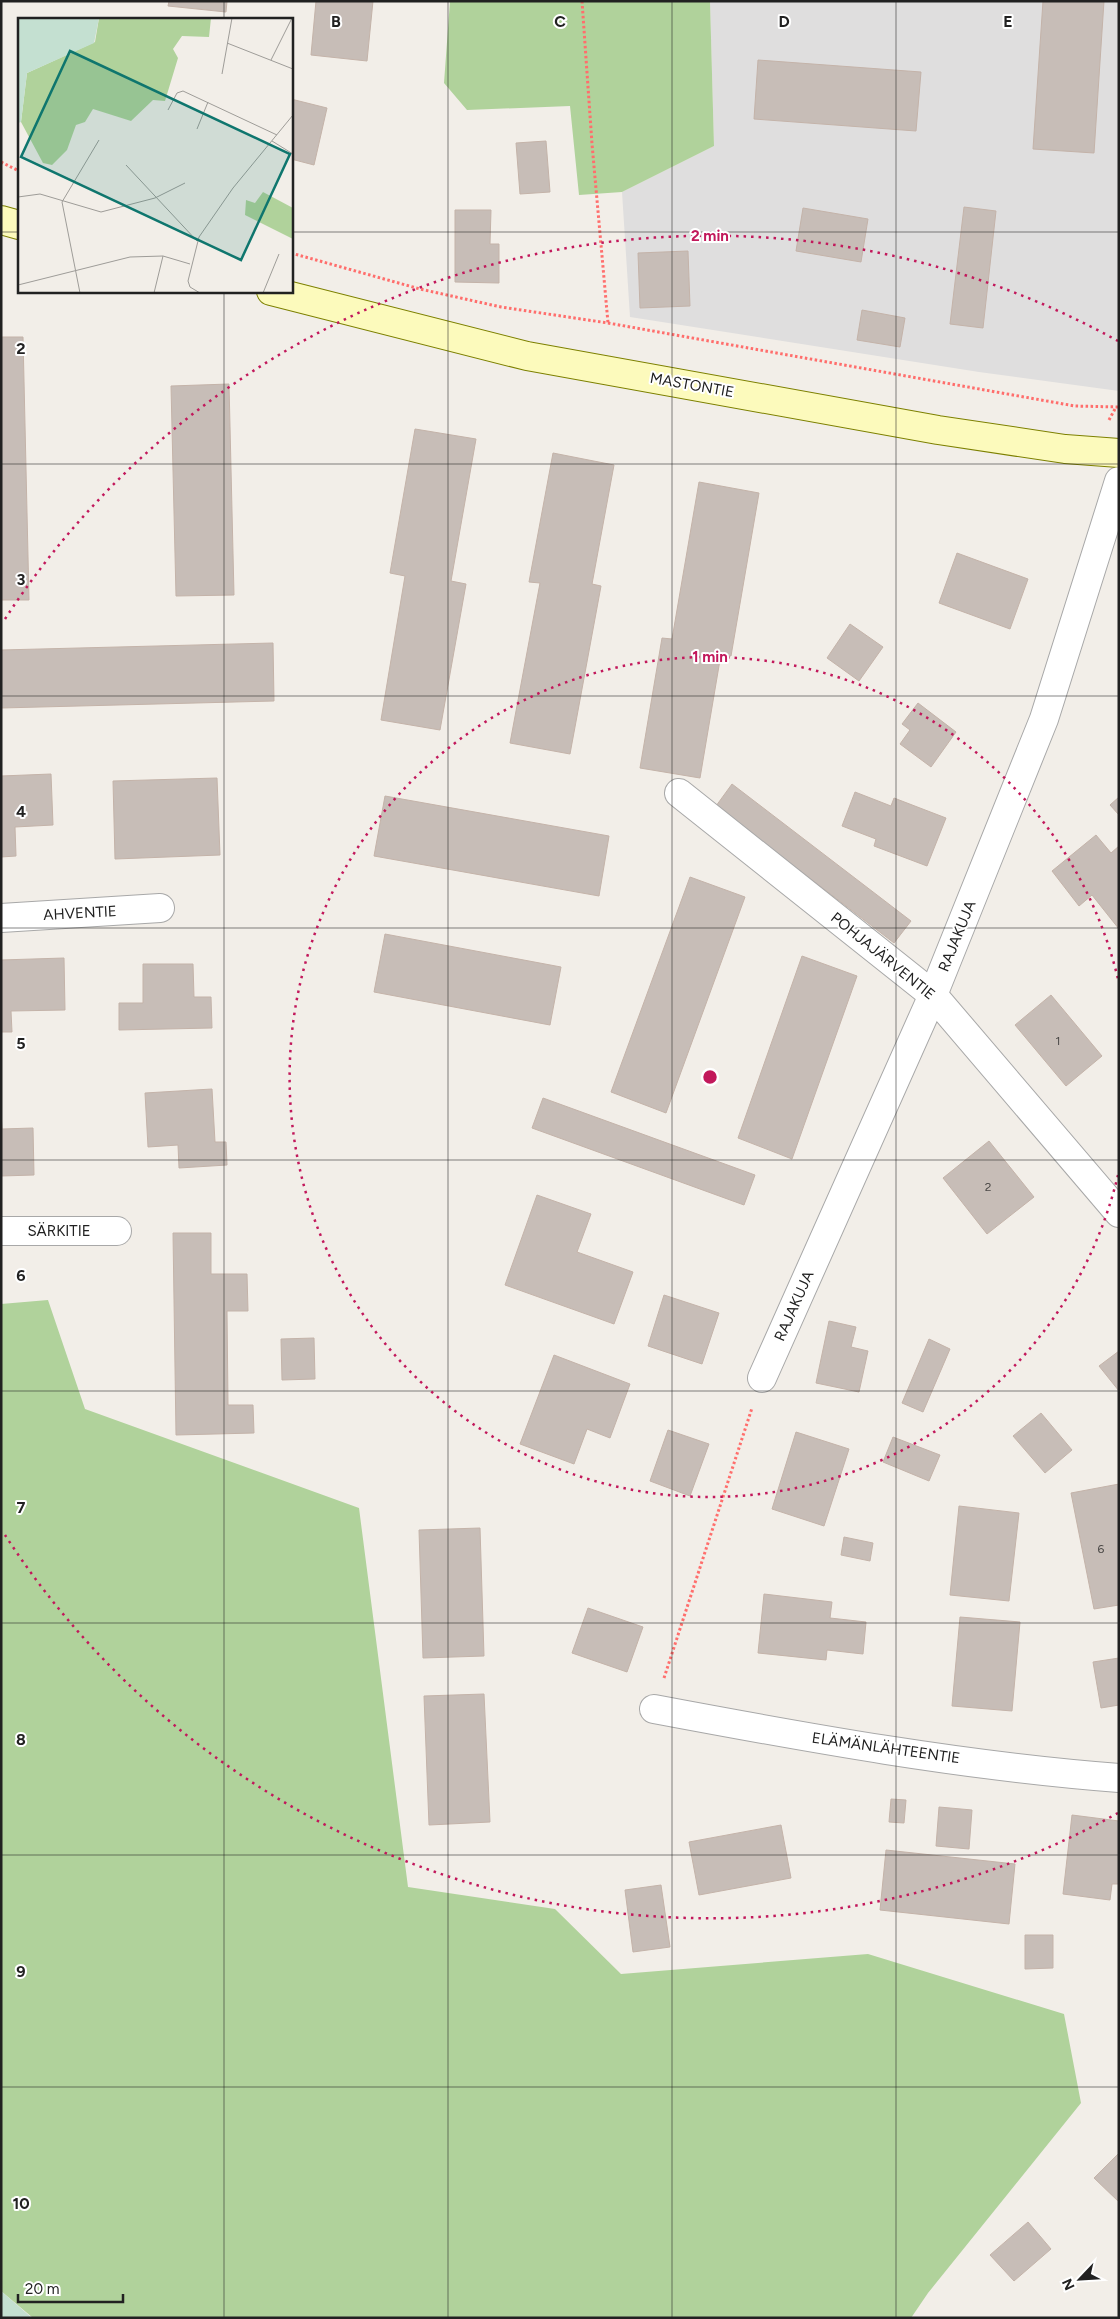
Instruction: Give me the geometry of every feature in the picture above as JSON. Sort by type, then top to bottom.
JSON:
[{"type":"street","points":[[1,220],[18,225]]},
{"type":"street","name":"MASTONTIE","points":[[274,292],[527,356],[938,430],[1065,449],[1119,453]]},
{"type":"street","name":"RAJAKUJA","points":[[762,1378],[934,995],[1044,719],[1119,481]]},
{"type":"street","name":"POHJAJÄRVENTIE","points":[[679,794],[934,995],[1119,1213]]},
{"type":"street","name":"AHVENTIE","points":[[1,918],[160,908]]},
{"type":"street","name":"SÄRKITIE","points":[[1,1231],[117,1231]]},
{"type":"street","name":"ELÄMÄNLÄHTEENTIE","points":[[654,1709],[874,1748],[1076,1775],[1119,1778]]},
{"type":"path","points":[[582,1],[592,144],[608,324]]},
{"type":"path","points":[[1,162],[18,170]]},
{"type":"path","points":[[292,253],[420,289],[492,305],[1075,406],[1119,407]]},
{"type":"path","points":[[654,1709],[762,1378]]},
{"type":"shaded area","points":[[710,1],[1119,1],[1119,391],[979,372],[630,317],[622,192],[714,146]]},
{"type":"green space","points":[[450,1],[710,1],[714,146],[622,192],[579,195],[570,106],[467,110],[444,83]]},
{"type":"green space","points":[[48,1300],[85,1409],[359,1508],[408,1887],[555,1909],[621,1974],[868,1954],[1064,2014],[1081,2103],[928,2293],[911,2318],[33,2318],[1,2291],[1,1304]]},
{"type":"green space","points":[[1,2291],[32,2318],[1,2318]]},
{"type":"building","points":[[169,1],[227,1],[226,12],[168,6]]},
{"type":"building","points":[[316,1],[373,1],[367,61],[311,55]]},
{"type":"building","points":[[1043,1],[1104,1],[1094,153],[1033,149]]},
{"type":"building","points":[[758,60],[921,72],[916,131],[754,119]]},
{"type":"building","points":[[292,99],[327,108],[314,165],[292,159]]},
{"type":"building","points":[[546,141],[550,192],[520,194],[516,143]]},
{"type":"building","points":[[964,207],[996,211],[983,328],[950,324]]},
{"type":"building","points":[[803,208],[868,219],[861,262],[796,251]]},
{"type":"building","points":[[455,210],[491,210],[490,244],[499,244],[499,283],[455,282]]},
{"type":"building","points":[[688,251],[690,306],[640,308],[638,253]]},
{"type":"building","points":[[862,310],[905,318],[900,347],[857,340]]},
{"type":"building","points":[[1,337],[23,337],[29,600],[1,600]]},
{"type":"building","points":[[229,384],[234,595],[176,596],[171,386]]},
{"type":"building","points":[[415,429],[476,439],[451,581],[466,584],[440,730],[381,720],[405,576],[390,573]]},
{"type":"building","points":[[553,453],[614,465],[592,584],[601,586],[570,754],[510,743],[540,583],[529,582]]},
{"type":"building","points":[[699,482],[759,493],[731,656],[721,654],[700,778],[640,768],[662,638],[672,639]]},
{"type":"building","points":[[957,553],[1028,579],[1010,629],[939,603]]},
{"type":"building","points":[[850,624],[883,647],[859,681],[827,658]]},
{"type":"building","points":[[273,643],[274,701],[1,708],[1,650]]},
{"type":"building","points":[[918,703],[956,732],[931,767],[900,744],[910,730],[902,724]]},
{"type":"building","points":[[51,774],[53,825],[15,827],[16,856],[1,857],[1,776]]},
{"type":"building","points":[[217,778],[220,855],[115,859],[113,781]]},
{"type":"building","points":[[732,784],[911,921],[894,943],[716,806]]},
{"type":"building","points":[[855,792],[891,806],[894,798],[946,818],[927,866],[874,846],[876,839],[842,826]]},
{"type":"building","points":[[385,796],[609,836],[599,896],[374,856]]},
{"type":"building","points":[[1119,797],[1119,815],[1110,805]]},
{"type":"building","points":[[1096,835],[1111,853],[1119,846],[1119,929],[1092,895],[1079,906],[1052,871]]},
{"type":"building","points":[[690,877],[745,897],[666,1113],[611,1092]]},
{"type":"building","points":[[385,934],[561,967],[550,1025],[374,992]]},
{"type":"building","points":[[802,956],[857,976],[792,1159],[738,1138]]},
{"type":"building","points":[[64,958],[65,1010],[11,1011],[12,1032],[1,1032],[1,960]]},
{"type":"building","points":[[143,964],[193,964],[194,997],[211,997],[212,1028],[119,1030],[119,1003],[143,1003]]},
{"type":"building","points":[[1051,995],[1102,1056],[1066,1086],[1015,1025]]},
{"type":"building","points":[[212,1089],[215,1142],[226,1142],[227,1165],[179,1168],[178,1145],[148,1147],[145,1093]]},
{"type":"building","points":[[543,1098],[755,1175],[744,1205],[532,1128]]},
{"type":"building","points":[[1,1113],[2,1129],[33,1128],[34,1175],[1,1176]]},
{"type":"building","points":[[989,1141],[1034,1197],[987,1234],[943,1178]]},
{"type":"building","points":[[537,1195],[591,1214],[577,1252],[633,1272],[614,1324],[505,1285]]},
{"type":"building","points":[[173,1233],[211,1233],[211,1274],[247,1274],[248,1311],[227,1311],[228,1405],[253,1405],[254,1433],[176,1435]]},
{"type":"building","points":[[664,1295],[719,1313],[702,1364],[648,1346]]},
{"type":"building","points":[[829,1321],[856,1327],[851,1347],[868,1351],[859,1392],[816,1383]]},
{"type":"building","points":[[314,1338],[315,1379],[282,1380],[281,1339]]},
{"type":"building","points":[[929,1339],[950,1349],[923,1412],[902,1403]]},
{"type":"building","points":[[1119,1351],[1119,1391],[1099,1366]]},
{"type":"building","points":[[554,1355],[630,1384],[610,1438],[587,1429],[574,1464],[520,1444]]},
{"type":"building","points":[[1041,1413],[1072,1450],[1045,1473],[1013,1436]]},
{"type":"building","points":[[668,1430],[709,1444],[690,1496],[650,1481]]},
{"type":"building","points":[[796,1432],[849,1449],[824,1526],[772,1509]]},
{"type":"building","points":[[893,1437],[940,1455],[929,1481],[883,1462]]},
{"type":"building","points":[[1119,1484],[1119,1605],[1094,1609],[1071,1493]]},
{"type":"building","points":[[959,1506],[1019,1513],[1009,1601],[950,1595]]},
{"type":"building","points":[[480,1528],[484,1656],[423,1658],[419,1530]]},
{"type":"building","points":[[844,1537],[873,1543],[870,1561],[841,1555]]},
{"type":"building","points":[[764,1594],[832,1602],[830,1618],[866,1622],[863,1654],[827,1650],[826,1660],[758,1653]]},
{"type":"building","points":[[588,1608],[643,1627],[627,1672],[572,1653]]},
{"type":"building","points":[[960,1617],[1020,1622],[1012,1711],[952,1706]]},
{"type":"building","points":[[1119,1658],[1119,1705],[1101,1708],[1093,1662]]},
{"type":"building","points":[[484,1694],[490,1822],[429,1825],[424,1696]]},
{"type":"building","points":[[891,1799],[906,1800],[904,1823],[889,1822]]},
{"type":"building","points":[[939,1807],[972,1810],[969,1849],[936,1846]]},
{"type":"building","points":[[1072,1815],[1119,1821],[1119,1884],[1112,1884],[1110,1900],[1063,1894]]},
{"type":"building","points":[[781,1825],[791,1878],[699,1895],[689,1842]]},
{"type":"building","points":[[886,1850],[1015,1864],[1009,1924],[880,1910]]},
{"type":"building","points":[[661,1885],[670,1947],[633,1952],[625,1890]]},
{"type":"building","points":[[1025,1935],[1053,1935],[1053,1968],[1025,1969]]},
{"type":"building","points":[[1119,2153],[1119,2202],[1094,2178]]},
{"type":"building","points":[[1028,2222],[1051,2249],[1014,2281],[990,2255]]}]
